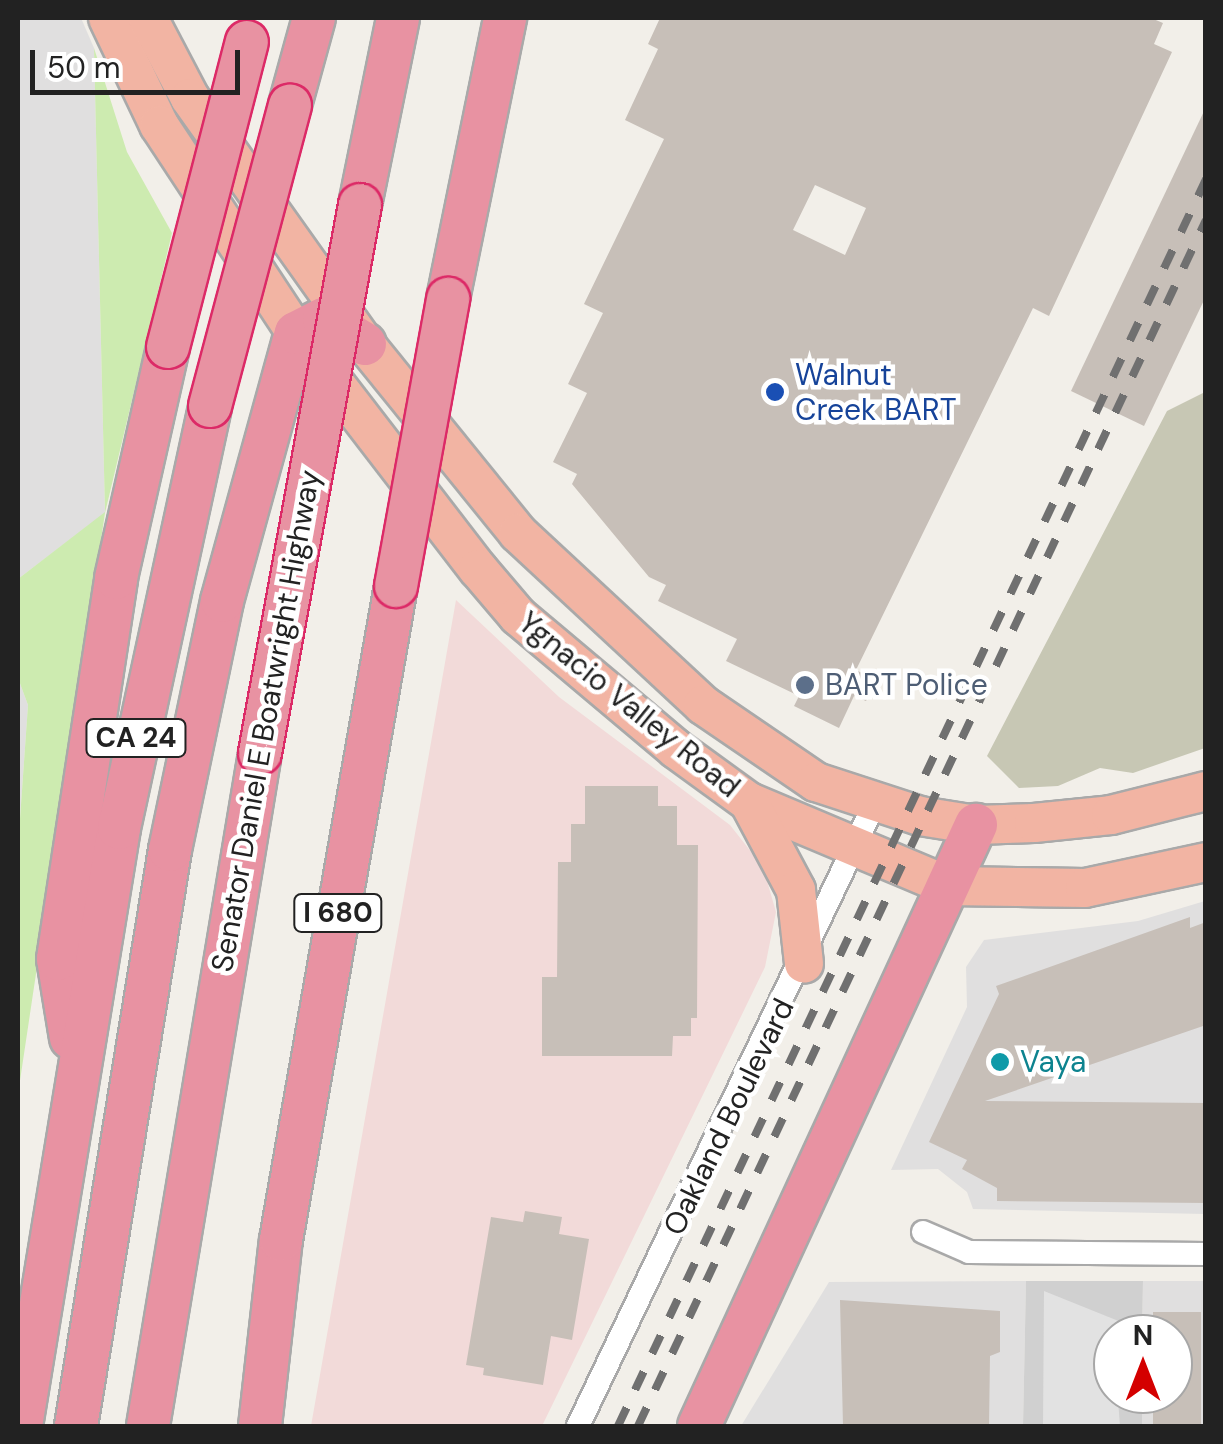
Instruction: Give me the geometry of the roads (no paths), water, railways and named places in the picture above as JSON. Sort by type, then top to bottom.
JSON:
[{"type":"highway","name":"Ygnacio Valley Road","points":[[108,18],[159,125],[296,333],[518,616],[749,802],[855,850],[950,886],[1085,888],[1206,862]]},
{"type":"highway","name":"Ygnacio Valley Road","points":[[148,18],[190,98],[366,344],[518,533],[639,651],[769,752],[874,805],[976,825],[1096,818],[1206,791]]},
{"type":"highway","name":"CA 24","points":[[21,1426],[77,1073],[142,707],[210,406],[314,18]]},
{"type":"highway","name":"Senator Daniel E Boatwright Highway","points":[[148,1426],[260,753],[398,18]]},
{"type":"highway","name":"I 680","points":[[260,1426],[281,1240],[448,299],[505,18]]},
{"type":"highway","points":[[77,1073],[58,959],[116,578],[168,347],[250,30]]},
{"type":"highway","points":[[76,1426],[194,728],[296,333],[324,319],[366,344]]},
{"type":"highway","points":[[749,802],[796,890],[804,964]]},
{"type":"highway","points":[[699,1426],[976,825]]},
{"type":"highway","points":[[235,1426],[281,1240]]},
{"type":"street","name":"Oakland Boulevard","points":[[578,1426],[804,964],[874,805]]},
{"type":"street","points":[[923,1232],[969,1252],[1206,1254]]},
{"type":"railway","points":[[618,1426],[1206,179]]},
{"type":"railway","points":[[638,1426],[1206,220]]},
{"type":"place","name":"Walnut Creek BART","points":[[775,392]]},
{"type":"place","name":"BART Police","points":[[805,685]]},
{"type":"place","name":"Vaya","points":[[1000,1062]]}]
